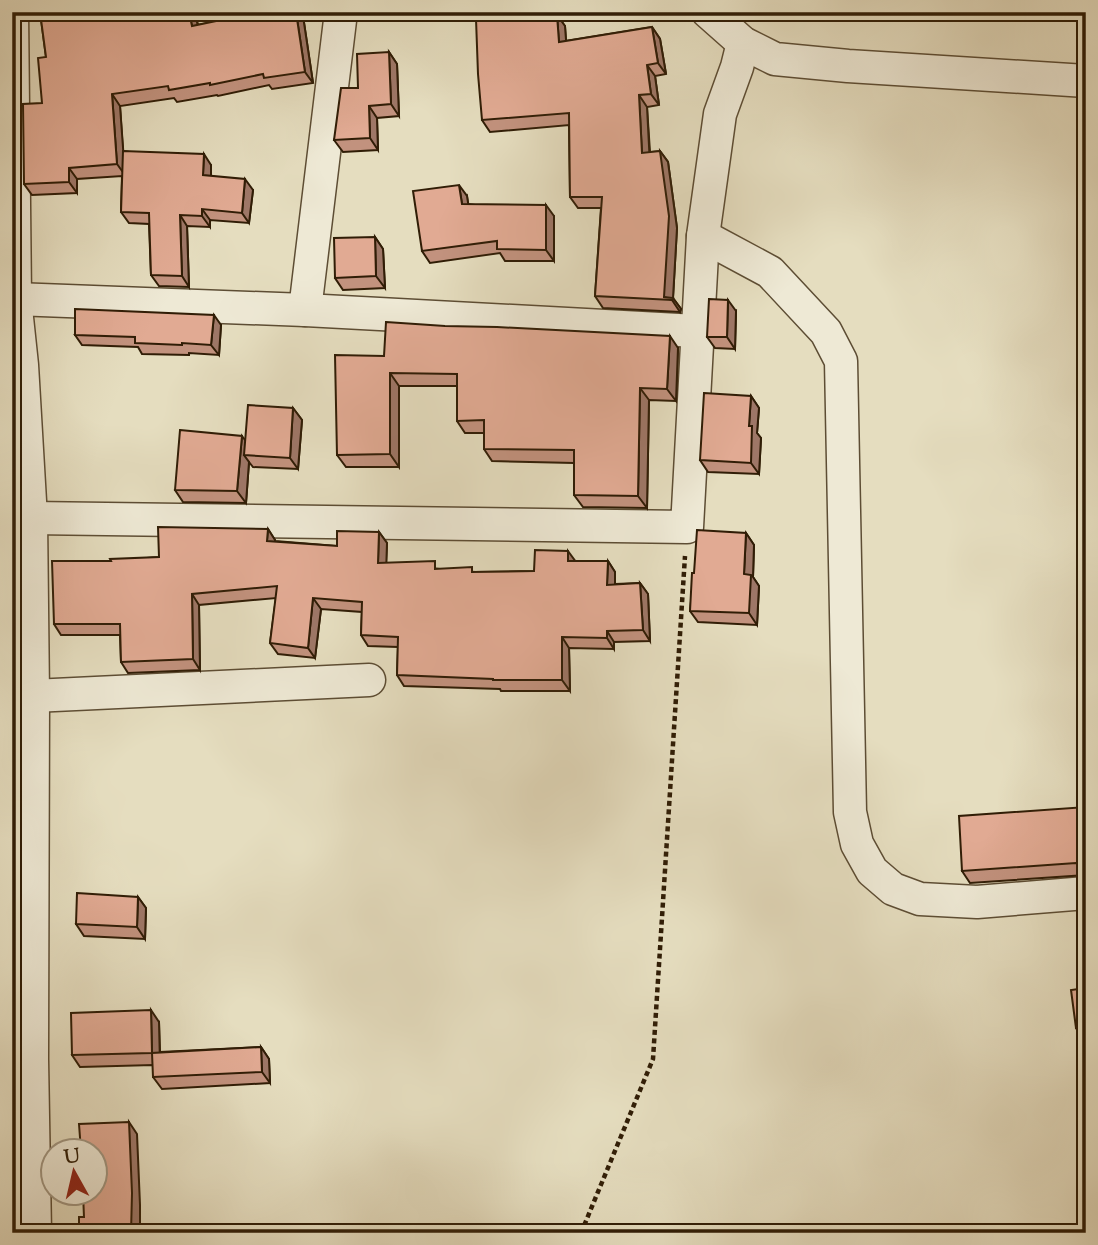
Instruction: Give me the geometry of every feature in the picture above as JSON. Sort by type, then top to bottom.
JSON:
[{"type":"street","points":[[12,12],[15,299],[22,365],[31,518],[35,1233]]},
{"type":"street","points":[[305,310],[341,12]]},
{"type":"street","points":[[708,12],[743,43],[775,59],[1086,81]]},
{"type":"street","points":[[31,518],[687,527],[703,236],[720,114],[743,43]]},
{"type":"street","points":[[703,236],[770,272],[826,332],[841,361],[850,812],[857,844],[872,871],[893,889],[920,899],[976,902],[1086,893]]},
{"type":"street","points":[[15,299],[305,310],[697,331]]},
{"type":"street","points":[[33,696],[369,680]]},
{"type":"path","points":[[581,1233],[653,1059],[687,527]]},
{"type":"building","points":[[40,12],[189,12],[192,26],[259,12],[296,12],[305,72],[264,78],[263,74],[210,85],[169,90],[168,86],[112,94],[117,164],[69,168],[69,182],[24,184],[23,104],[42,103],[38,58],[46,57]]},
{"type":"building","points":[[557,15],[559,42],[652,27],[658,63],[647,65],[651,94],[639,95],[642,153],[660,151],[669,216],[664,297],[673,298],[672,300],[595,296],[602,197],[570,197],[569,113],[482,120],[476,19]]},
{"type":"building","points":[[389,52],[391,104],[369,106],[370,138],[334,140],[341,88],[358,88],[357,54]]},
{"type":"building","points":[[123,151],[204,154],[203,175],[245,179],[242,213],[202,209],[202,216],[180,215],[182,276],[151,275],[149,213],[121,212]]},
{"type":"building","points":[[459,185],[462,204],[546,205],[546,250],[497,249],[497,241],[422,251],[413,191]]},
{"type":"building","points":[[375,237],[376,276],[335,278],[334,238]]},
{"type":"building","points":[[709,299],[728,300],[727,337],[707,337]]},
{"type":"building","points":[[75,309],[214,315],[211,345],[135,343],[135,337],[75,335]]},
{"type":"building","points":[[386,322],[670,336],[667,389],[640,388],[638,496],[574,495],[574,450],[484,449],[484,420],[457,421],[457,374],[390,373],[390,454],[337,455],[335,355],[384,356]]},
{"type":"building","points":[[704,393],[751,396],[751,463],[700,460]]},
{"type":"building","points":[[248,405],[293,408],[290,458],[244,455]]},
{"type":"building","points":[[180,430],[242,436],[237,491],[175,490]]},
{"type":"building","points":[[158,527],[268,529],[267,541],[337,546],[337,531],[379,532],[378,563],[435,561],[435,569],[472,567],[472,572],[534,571],[535,550],[568,551],[568,561],[608,561],[607,585],[640,583],[643,630],[607,631],[607,638],[562,637],[562,680],[493,680],[397,675],[398,637],[361,635],[362,602],[313,598],[308,648],[270,643],[277,586],[192,594],[193,659],[121,662],[120,624],[54,624],[52,561],[111,561],[110,559],[159,557]]},
{"type":"building","points":[[697,530],[746,533],[744,574],[751,575],[749,613],[690,611]]},
{"type":"building","points":[[1086,807],[1086,865],[1076,863],[962,871],[959,816]]},
{"type":"building","points":[[77,893],[138,897],[137,927],[76,924]]},
{"type":"building","points":[[1086,988],[1086,1026],[1076,1028],[1071,990]]},
{"type":"building","points":[[151,1010],[152,1053],[72,1055],[71,1013]]},
{"type":"building","points":[[261,1047],[262,1072],[153,1077],[152,1053]]},
{"type":"building","points":[[129,1122],[131,1233],[79,1233],[79,1217],[84,1217],[84,1206],[108,1206],[108,1136],[80,1136],[79,1124]]}]
